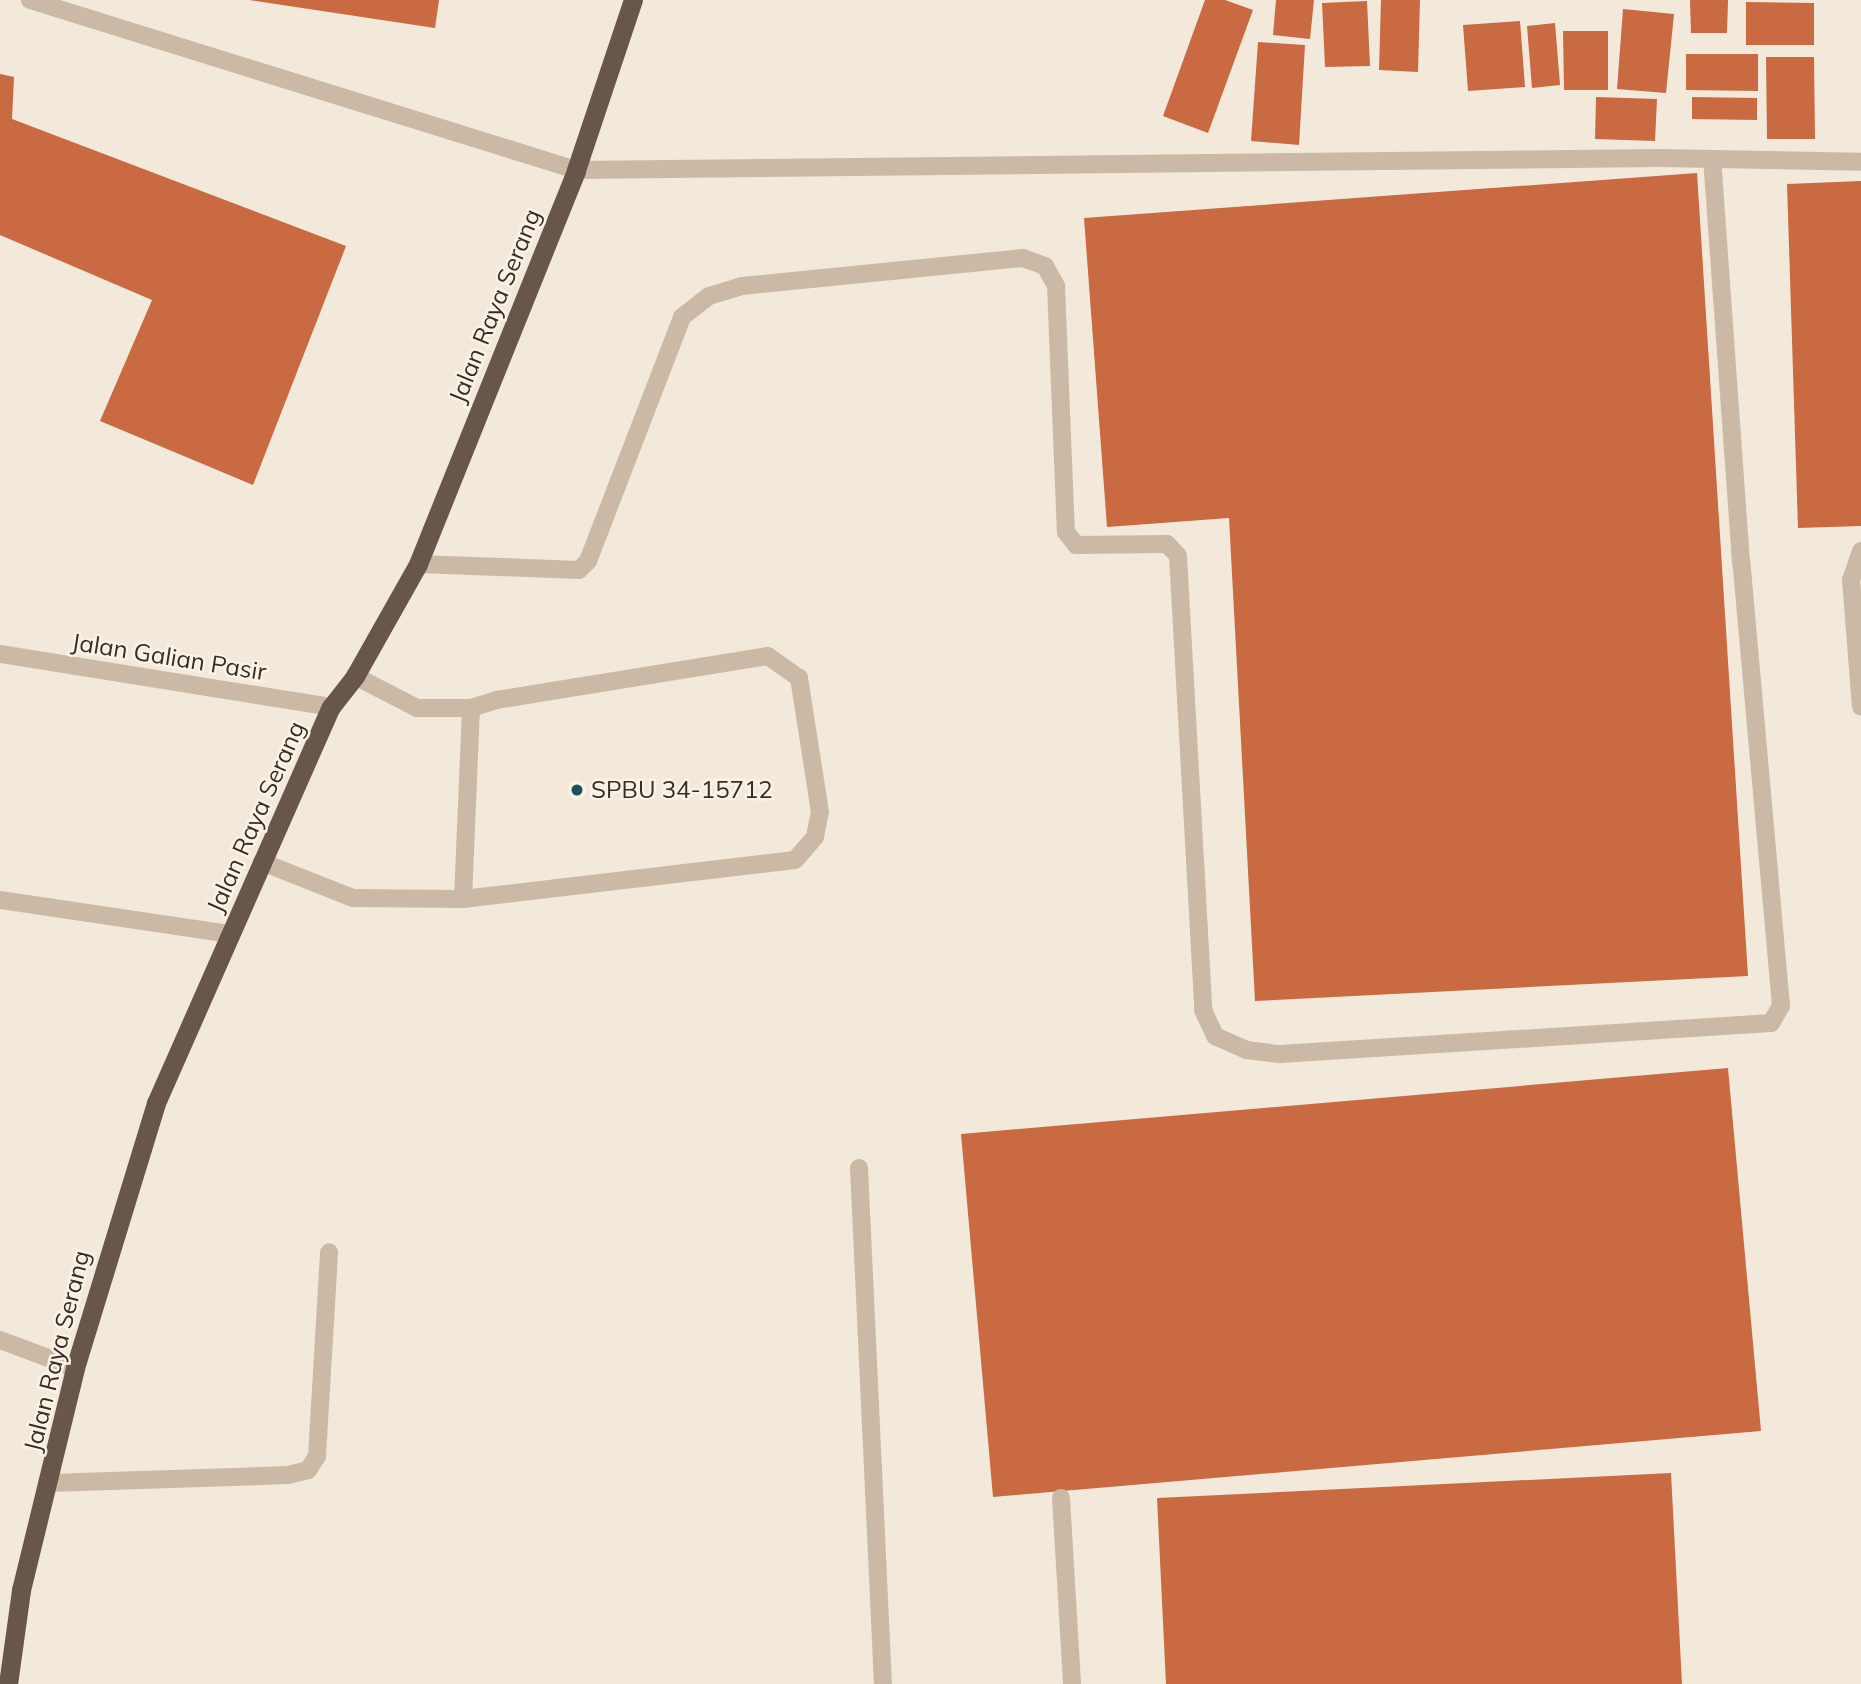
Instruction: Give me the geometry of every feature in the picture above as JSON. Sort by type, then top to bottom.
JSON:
[{"type":"highway","name":"Jalan Raya Serang","points":[[8,1684],[21,1590],[75,1368],[156,1103],[331,707],[355,676],[418,564],[576,170],[633,0]]},
{"type":"street","points":[[30,0],[576,170],[1712,160],[1861,162]]},
{"type":"street","points":[[418,564],[579,570],[588,561],[682,317],[709,296],[742,286],[1023,258],[1045,266],[1056,286],[1066,532],[1076,545],[1167,544],[1178,556],[1203,1010],[1215,1036],[1246,1050],[1280,1054],[1771,1023],[1781,1006],[1741,562],[1712,160]]},
{"type":"street","points":[[1861,551],[1851,580],[1861,706]]},
{"type":"street","name":"Jalan Galian Pasir","points":[[0,654],[331,707]]},
{"type":"street","points":[[262,862],[353,898],[463,899],[795,860],[814,837],[820,812],[799,678],[768,656],[497,699],[471,708],[416,708],[355,676]]},
{"type":"street","points":[[463,899],[471,708]]},
{"type":"street","points":[[0,900],[231,934]]},
{"type":"street","points":[[859,1168],[883,1684]]},
{"type":"street","points":[[49,1483],[288,1475],[307,1470],[317,1456],[329,1252]]},
{"type":"street","points":[[0,1340],[75,1368]]},
{"type":"street","points":[[1061,1498],[1072,1684]]},
{"type":"building","points":[[249,0],[439,0],[435,28]]},
{"type":"building","points":[[1205,0],[1225,0],[1253,10],[1208,133],[1163,116]]},
{"type":"building","points":[[1276,0],[1314,0],[1310,39],[1273,35]]},
{"type":"building","points":[[1381,0],[1420,0],[1418,72],[1379,70]]},
{"type":"building","points":[[1690,0],[1728,0],[1727,33],[1691,33]]},
{"type":"building","points":[[1367,1],[1370,66],[1325,67],[1322,3]]},
{"type":"building","points":[[1746,2],[1814,3],[1814,45],[1746,45]]},
{"type":"building","points":[[1623,9],[1674,14],[1666,93],[1617,89]]},
{"type":"building","points":[[1520,21],[1525,87],[1468,91],[1463,25]]},
{"type":"building","points":[[1555,23],[1560,85],[1532,88],[1527,26]]},
{"type":"building","points":[[1563,31],[1608,31],[1608,90],[1564,90]]},
{"type":"building","points":[[1258,42],[1305,45],[1299,145],[1251,141]]},
{"type":"building","points":[[1686,54],[1758,54],[1758,91],[1686,90]]},
{"type":"building","points":[[1766,57],[1814,57],[1815,139],[1767,139]]},
{"type":"building","points":[[0,74],[14,77],[12,119],[346,246],[253,485],[100,421],[152,300],[0,235]]},
{"type":"building","points":[[1596,97],[1657,99],[1655,141],[1595,139]]},
{"type":"building","points":[[1692,97],[1757,98],[1757,120],[1692,119]]},
{"type":"building","points":[[1697,173],[1748,976],[1255,1001],[1229,518],[1107,527],[1084,218]]},
{"type":"building","points":[[1861,181],[1861,526],[1798,528],[1787,184]]},
{"type":"building","points":[[1728,1068],[1761,1431],[993,1497],[961,1134]]},
{"type":"building","points":[[1671,1473],[1682,1684],[1166,1684],[1157,1498]]},
{"type":"place","name":"SPBU 34-15712","points":[[577,790]]}]
